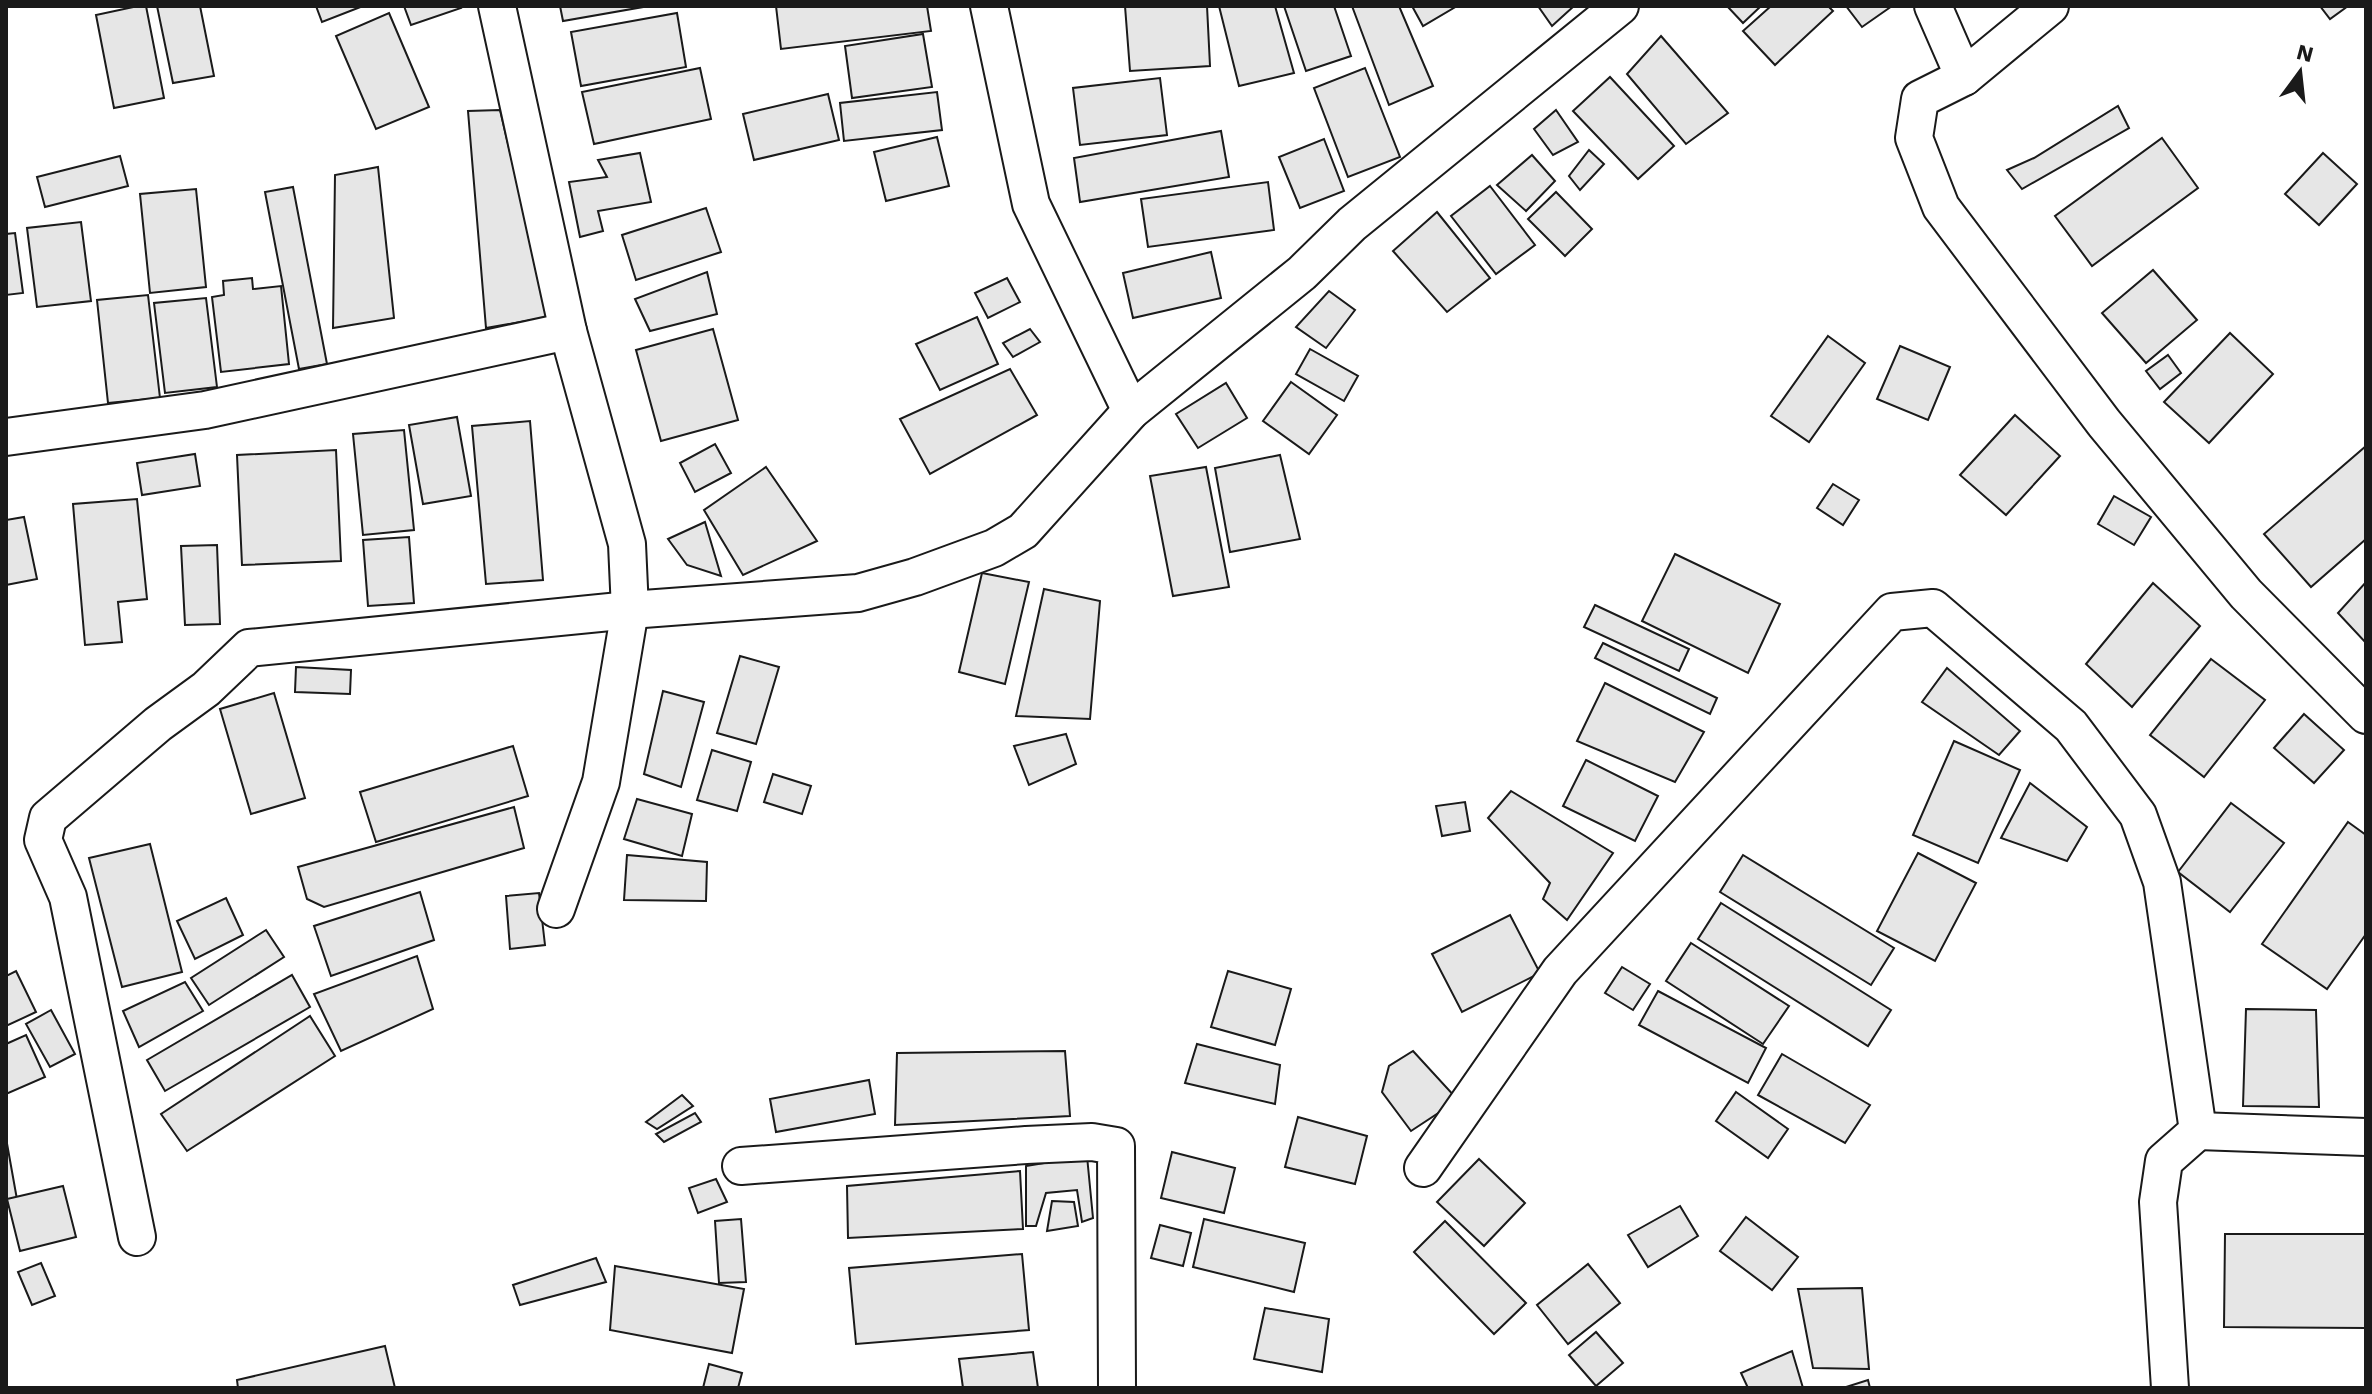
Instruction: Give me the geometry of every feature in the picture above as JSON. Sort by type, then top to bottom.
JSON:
[{"type":"street","points":[[497,6],[568,331],[627,544],[630,610],[601,782],[556,909]]},
{"type":"street","points":[[989,6],[1031,204],[1131,411]]},
{"type":"street","points":[[137,1237],[68,897],[43,840],[48,818],[158,724],[206,689],[249,648],[630,610],[858,593],[915,577],[994,548],[1023,531],[1131,411],[1302,273],[1352,224],[1620,6]]},
{"type":"street","points":[[1933,6],[1964,77]]},
{"type":"street","points":[[2050,6],[1964,77],[1920,99],[1914,138],[1941,207],[2104,423],[2246,594],[2366,715]]},
{"type":"street","points":[[6,437],[205,410],[568,331]]},
{"type":"street","points":[[1423,1168],[1560,971],[1892,612],[1933,608],[2071,726],[2138,815],[2162,882],[2198,1131]]},
{"type":"street","points":[[2170,1388],[2158,1202],[2164,1161],[2198,1131],[2366,1137]]},
{"type":"street","points":[[741,1166],[1026,1145],[1092,1142],[1116,1146],[1117,1388]]},
{"type":"building","points":[[146,6],[164,98],[114,108],[96,15]]},
{"type":"building","points":[[157,6],[200,6],[214,76],[173,83]]},
{"type":"building","points":[[316,6],[363,6],[322,22]]},
{"type":"building","points":[[404,6],[460,6],[461,8],[411,25]]},
{"type":"building","points":[[560,6],[642,6],[643,7],[563,21]]},
{"type":"building","points":[[776,6],[927,6],[931,31],[781,49]]},
{"type":"building","points":[[1125,6],[1207,6],[1210,66],[1130,71]]},
{"type":"building","points":[[1219,6],[1275,6],[1294,73],[1239,86]]},
{"type":"building","points":[[1284,6],[1334,6],[1351,56],[1306,71]]},
{"type":"building","points":[[1352,6],[1399,6],[1433,86],[1389,105]]},
{"type":"building","points":[[1412,6],[1457,6],[1423,26]]},
{"type":"building","points":[[1538,6],[1574,6],[1552,26]]},
{"type":"building","points":[[1727,6],[1761,6],[1743,23]]},
{"type":"building","points":[[1771,6],[1828,6],[1833,11],[1775,65],[1743,31]]},
{"type":"building","points":[[1846,6],[1892,6],[1862,27]]},
{"type":"building","points":[[2320,6],[2348,6],[2330,19]]},
{"type":"building","points":[[389,13],[429,107],[376,129],[336,36]]},
{"type":"building","points":[[677,13],[686,67],[581,86],[571,32]]},
{"type":"building","points":[[923,34],[932,87],[852,98],[845,46]]},
{"type":"building","points":[[1661,36],[1728,113],[1686,144],[1627,74]]},
{"type":"building","points":[[700,68],[711,119],[594,144],[582,92]]},
{"type":"building","points":[[1365,68],[1400,157],[1348,177],[1314,88]]},
{"type":"building","points":[[1610,77],[1674,146],[1638,179],[1573,111]]},
{"type":"building","points":[[1160,78],[1167,135],[1080,145],[1073,88]]},
{"type":"building","points":[[937,92],[942,130],[844,141],[840,103]]},
{"type":"building","points":[[828,94],[839,140],[754,160],[743,114]]},
{"type":"building","points":[[2118,106],[2129,128],[2022,189],[2007,170],[2034,158]]},
{"type":"building","points":[[500,110],[549,317],[486,328],[468,111]]},
{"type":"building","points":[[1556,110],[1578,142],[1553,155],[1534,129]]},
{"type":"building","points":[[1221,131],[1229,177],[1080,202],[1074,158]]},
{"type":"building","points":[[937,137],[949,186],[886,201],[874,152]]},
{"type":"building","points":[[2162,138],[2198,188],[2092,266],[2055,216]]},
{"type":"building","points":[[1324,139],[1344,191],[1300,208],[1279,157]]},
{"type":"building","points":[[1589,150],[1604,164],[1580,190],[1569,176]]},
{"type":"building","points":[[640,153],[651,202],[598,211],[603,231],[580,237],[569,182],[607,177],[598,160]]},
{"type":"building","points":[[2323,153],[2357,184],[2319,225],[2285,194]]},
{"type":"building","points":[[1532,155],[1555,181],[1526,211],[1497,185]]},
{"type":"building","points":[[120,156],[128,186],[45,207],[37,177]]},
{"type":"building","points":[[378,167],[394,318],[333,328],[335,175]]},
{"type":"building","points":[[1268,182],[1274,230],[1148,247],[1141,199]]},
{"type":"building","points":[[1490,186],[1535,245],[1496,274],[1451,216]]},
{"type":"building","points":[[293,187],[327,364],[299,369],[265,192]]},
{"type":"building","points":[[196,189],[206,287],[150,293],[140,194]]},
{"type":"building","points":[[1556,192],[1592,229],[1565,256],[1528,219]]},
{"type":"building","points":[[706,208],[721,252],[636,280],[622,235]]},
{"type":"building","points":[[1437,212],[1490,278],[1447,312],[1393,251]]},
{"type":"building","points":[[81,222],[91,301],[37,307],[27,228]]},
{"type":"building","points":[[15,233],[23,293],[6,295],[6,234]]},
{"type":"building","points":[[1211,252],[1221,298],[1133,318],[1123,273]]},
{"type":"building","points":[[2153,270],[2197,320],[2146,363],[2102,313]]},
{"type":"building","points":[[707,272],[717,314],[650,331],[635,299]]},
{"type":"building","points":[[252,278],[253,289],[281,286],[289,364],[221,372],[212,297],[224,295],[223,281]]},
{"type":"building","points":[[1007,278],[1020,302],[988,318],[975,293]]},
{"type":"building","points":[[1329,291],[1355,310],[1326,348],[1296,327]]},
{"type":"building","points":[[148,295],[160,398],[108,403],[97,300]]},
{"type":"building","points":[[206,298],[217,387],[165,393],[154,303]]},
{"type":"building","points":[[977,317],[998,364],[940,390],[916,344]]},
{"type":"building","points":[[713,329],[738,420],[661,441],[636,350]]},
{"type":"building","points":[[1030,329],[1040,342],[1013,357],[1003,343]]},
{"type":"building","points":[[2230,333],[2273,374],[2209,443],[2164,402]]},
{"type":"building","points":[[1828,336],[1865,363],[1809,442],[1771,416]]},
{"type":"building","points":[[1900,346],[1950,367],[1928,420],[1877,399]]},
{"type":"building","points":[[1310,349],[1358,376],[1344,401],[1296,374]]},
{"type":"building","points":[[2168,355],[2181,373],[2160,389],[2146,371]]},
{"type":"building","points":[[1010,369],[1037,415],[930,474],[900,419]]},
{"type":"building","points":[[1291,382],[1337,415],[1309,454],[1263,421]]},
{"type":"building","points":[[1226,383],[1247,418],[1198,448],[1176,414]]},
{"type":"building","points":[[2015,415],[2060,456],[2006,515],[1960,475]]},
{"type":"building","points":[[457,417],[471,496],[423,504],[409,425]]},
{"type":"building","points":[[530,421],[543,580],[486,584],[472,426]]},
{"type":"building","points":[[404,430],[414,530],[363,535],[353,434]]},
{"type":"building","points":[[715,444],[731,473],[695,492],[680,463]]},
{"type":"building","points":[[2366,446],[2366,539],[2311,587],[2264,534]]},
{"type":"building","points":[[336,450],[341,561],[242,565],[237,455]]},
{"type":"building","points":[[195,454],[200,486],[142,495],[137,463]]},
{"type":"building","points":[[1280,455],[1300,539],[1230,552],[1215,468]]},
{"type":"building","points":[[766,467],[817,541],[743,575],[704,510]]},
{"type":"building","points":[[1206,467],[1229,587],[1173,596],[1150,476]]},
{"type":"building","points":[[1833,484],[1859,500],[1843,525],[1817,508]]},
{"type":"building","points":[[2114,496],[2151,517],[2134,545],[2098,524]]},
{"type":"building","points":[[137,499],[147,599],[118,602],[122,642],[85,645],[73,504]]},
{"type":"building","points":[[24,517],[37,579],[6,585],[6,520]]},
{"type":"building","points":[[705,522],[721,576],[687,565],[668,539]]},
{"type":"building","points":[[409,537],[414,603],[368,606],[363,540]]},
{"type":"building","points":[[217,545],[220,624],[185,625],[181,546]]},
{"type":"building","points":[[1675,554],[1780,604],[1748,673],[1642,621]]},
{"type":"building","points":[[982,573],[1029,582],[1005,684],[959,672]]},
{"type":"building","points":[[2366,582],[2366,643],[2338,613]]},
{"type":"building","points":[[2153,583],[2200,626],[2132,707],[2086,664]]},
{"type":"building","points":[[1044,589],[1100,601],[1090,719],[1016,716]]},
{"type":"building","points":[[1595,605],[1689,649],[1679,671],[1584,627]]},
{"type":"building","points":[[1603,643],[1717,698],[1710,714],[1595,658]]},
{"type":"building","points":[[740,656],[779,667],[756,744],[717,733]]},
{"type":"building","points":[[2211,659],[2265,700],[2204,777],[2150,735]]},
{"type":"building","points":[[296,667],[351,670],[350,694],[295,692]]},
{"type":"building","points":[[1947,668],[2020,731],[1999,755],[1922,702]]},
{"type":"building","points":[[1605,683],[1704,732],[1675,782],[1577,741]]},
{"type":"building","points":[[663,691],[704,702],[681,787],[644,774]]},
{"type":"building","points":[[274,693],[305,798],[251,814],[220,709]]},
{"type":"building","points":[[2304,714],[2344,750],[2314,783],[2274,748]]},
{"type":"building","points":[[1066,734],[1076,764],[1029,785],[1014,746]]},
{"type":"building","points":[[1954,741],[2020,770],[1978,863],[1913,835]]},
{"type":"building","points":[[513,746],[528,796],[376,842],[360,792]]},
{"type":"building","points":[[712,750],[751,762],[737,811],[697,800]]},
{"type":"building","points":[[1586,760],[1658,796],[1635,841],[1563,806]]},
{"type":"building","points":[[773,774],[811,786],[802,814],[764,802]]},
{"type":"building","points":[[2030,783],[2087,827],[2067,861],[2001,838]]},
{"type":"building","points":[[1511,791],[1613,853],[1567,920],[1543,899],[1550,883],[1488,818]]},
{"type":"building","points":[[637,799],[692,814],[682,856],[624,839]]},
{"type":"building","points":[[1465,802],[1470,831],[1442,836],[1436,806]]},
{"type":"building","points":[[2231,803],[2284,843],[2230,912],[2178,872]]},
{"type":"building","points":[[514,807],[524,848],[324,907],[307,899],[298,867]]},
{"type":"building","points":[[2348,822],[2366,835],[2366,934],[2327,989],[2262,944]]},
{"type":"building","points":[[150,844],[182,972],[122,987],[89,858]]},
{"type":"building","points":[[1918,853],[1976,883],[1935,961],[1877,931]]},
{"type":"building","points":[[627,855],[707,862],[706,901],[624,900]]},
{"type":"building","points":[[1743,855],[1894,948],[1871,985],[1720,892]]},
{"type":"building","points":[[420,892],[434,940],[331,976],[314,926]]},
{"type":"building","points":[[539,893],[545,945],[510,949],[506,896]]},
{"type":"building","points":[[226,898],[243,935],[195,959],[177,921]]},
{"type":"building","points":[[1721,903],[1891,1010],[1868,1046],[1698,939]]},
{"type":"building","points":[[1510,915],[1540,973],[1462,1012],[1432,954]]},
{"type":"building","points":[[266,930],[284,957],[209,1005],[191,978]]},
{"type":"building","points":[[1691,943],[1789,1006],[1763,1044],[1666,981]]},
{"type":"building","points":[[417,956],[433,1009],[341,1051],[314,994]]},
{"type":"building","points":[[1622,967],[1650,984],[1633,1010],[1605,993]]},
{"type":"building","points":[[16,971],[36,1012],[6,1026],[6,976]]},
{"type":"building","points":[[1228,971],[1291,989],[1275,1045],[1211,1027]]},
{"type":"building","points":[[292,975],[310,1007],[165,1091],[147,1060]]},
{"type":"building","points":[[185,982],[203,1011],[139,1047],[123,1011]]},
{"type":"building","points":[[1658,991],[1766,1048],[1748,1083],[1639,1025]]},
{"type":"building","points":[[2246,1009],[2316,1010],[2319,1107],[2243,1106]]},
{"type":"building","points":[[51,1010],[75,1054],[50,1067],[26,1024]]},
{"type":"building","points":[[310,1016],[335,1056],[187,1151],[161,1114]]},
{"type":"building","points":[[26,1035],[45,1077],[6,1094],[6,1044]]},
{"type":"building","points":[[1197,1044],[1280,1065],[1275,1104],[1185,1083]]},
{"type":"building","points":[[1065,1051],[1070,1116],[895,1125],[897,1053]]},
{"type":"building","points":[[1413,1051],[1458,1100],[1411,1131],[1382,1092],[1389,1066]]},
{"type":"building","points":[[1782,1054],[1870,1105],[1845,1143],[1758,1095]]},
{"type":"building","points":[[869,1080],[875,1114],[776,1132],[770,1099]]},
{"type":"building","points":[[1736,1092],[1788,1129],[1768,1158],[1716,1121]]},
{"type":"building","points":[[682,1095],[693,1106],[657,1129],[646,1122]]},
{"type":"building","points":[[695,1113],[701,1122],[664,1142],[656,1134]]},
{"type":"building","points":[[1298,1117],[1367,1136],[1355,1184],[1285,1167]]},
{"type":"building","points":[[6,1138],[18,1205],[6,1207]]},
{"type":"building","points":[[1172,1152],[1235,1168],[1224,1213],[1161,1198]]},
{"type":"building","points":[[1087,1156],[1093,1218],[1082,1222],[1077,1190],[1046,1193],[1036,1226],[1026,1226],[1026,1166]]},
{"type":"building","points":[[1479,1159],[1525,1203],[1484,1246],[1437,1202]]},
{"type":"building","points":[[1020,1171],[1023,1229],[848,1238],[847,1186]]},
{"type":"building","points":[[716,1179],[727,1202],[698,1213],[689,1188]]},
{"type":"building","points":[[63,1186],[76,1237],[20,1251],[7,1199]]},
{"type":"building","points":[[1052,1201],[1074,1202],[1078,1226],[1047,1231]]},
{"type":"building","points":[[1680,1206],[1698,1236],[1648,1267],[1628,1235]]},
{"type":"building","points":[[1746,1217],[1798,1257],[1772,1290],[1720,1251]]},
{"type":"building","points":[[741,1219],[746,1282],[719,1283],[715,1221]]},
{"type":"building","points":[[1204,1219],[1305,1243],[1294,1292],[1193,1267]]},
{"type":"building","points":[[1445,1221],[1526,1303],[1494,1334],[1414,1252]]},
{"type":"building","points":[[1160,1225],[1191,1233],[1183,1266],[1151,1258]]},
{"type":"building","points":[[2225,1234],[2366,1234],[2366,1328],[2224,1327]]},
{"type":"building","points":[[1022,1254],[1029,1330],[856,1344],[849,1268]]},
{"type":"building","points":[[596,1258],[606,1282],[520,1305],[513,1285]]},
{"type":"building","points":[[41,1263],[55,1296],[32,1305],[18,1272]]},
{"type":"building","points":[[1588,1264],[1620,1303],[1568,1344],[1537,1305]]},
{"type":"building","points":[[615,1266],[744,1289],[732,1353],[610,1330]]},
{"type":"building","points":[[1862,1288],[1869,1369],[1813,1368],[1798,1289]]},
{"type":"building","points":[[1265,1308],[1329,1319],[1322,1372],[1254,1359]]},
{"type":"building","points":[[1596,1332],[1623,1363],[1596,1386],[1569,1355]]},
{"type":"building","points":[[385,1346],[395,1388],[238,1388],[237,1380]]},
{"type":"building","points":[[1792,1351],[1803,1388],[1748,1388],[1741,1373]]},
{"type":"building","points":[[1033,1352],[1038,1388],[963,1388],[959,1359]]},
{"type":"building","points":[[709,1364],[742,1373],[738,1388],[703,1388]]},
{"type":"building","points":[[1868,1380],[1870,1388],[1843,1388]]}]
